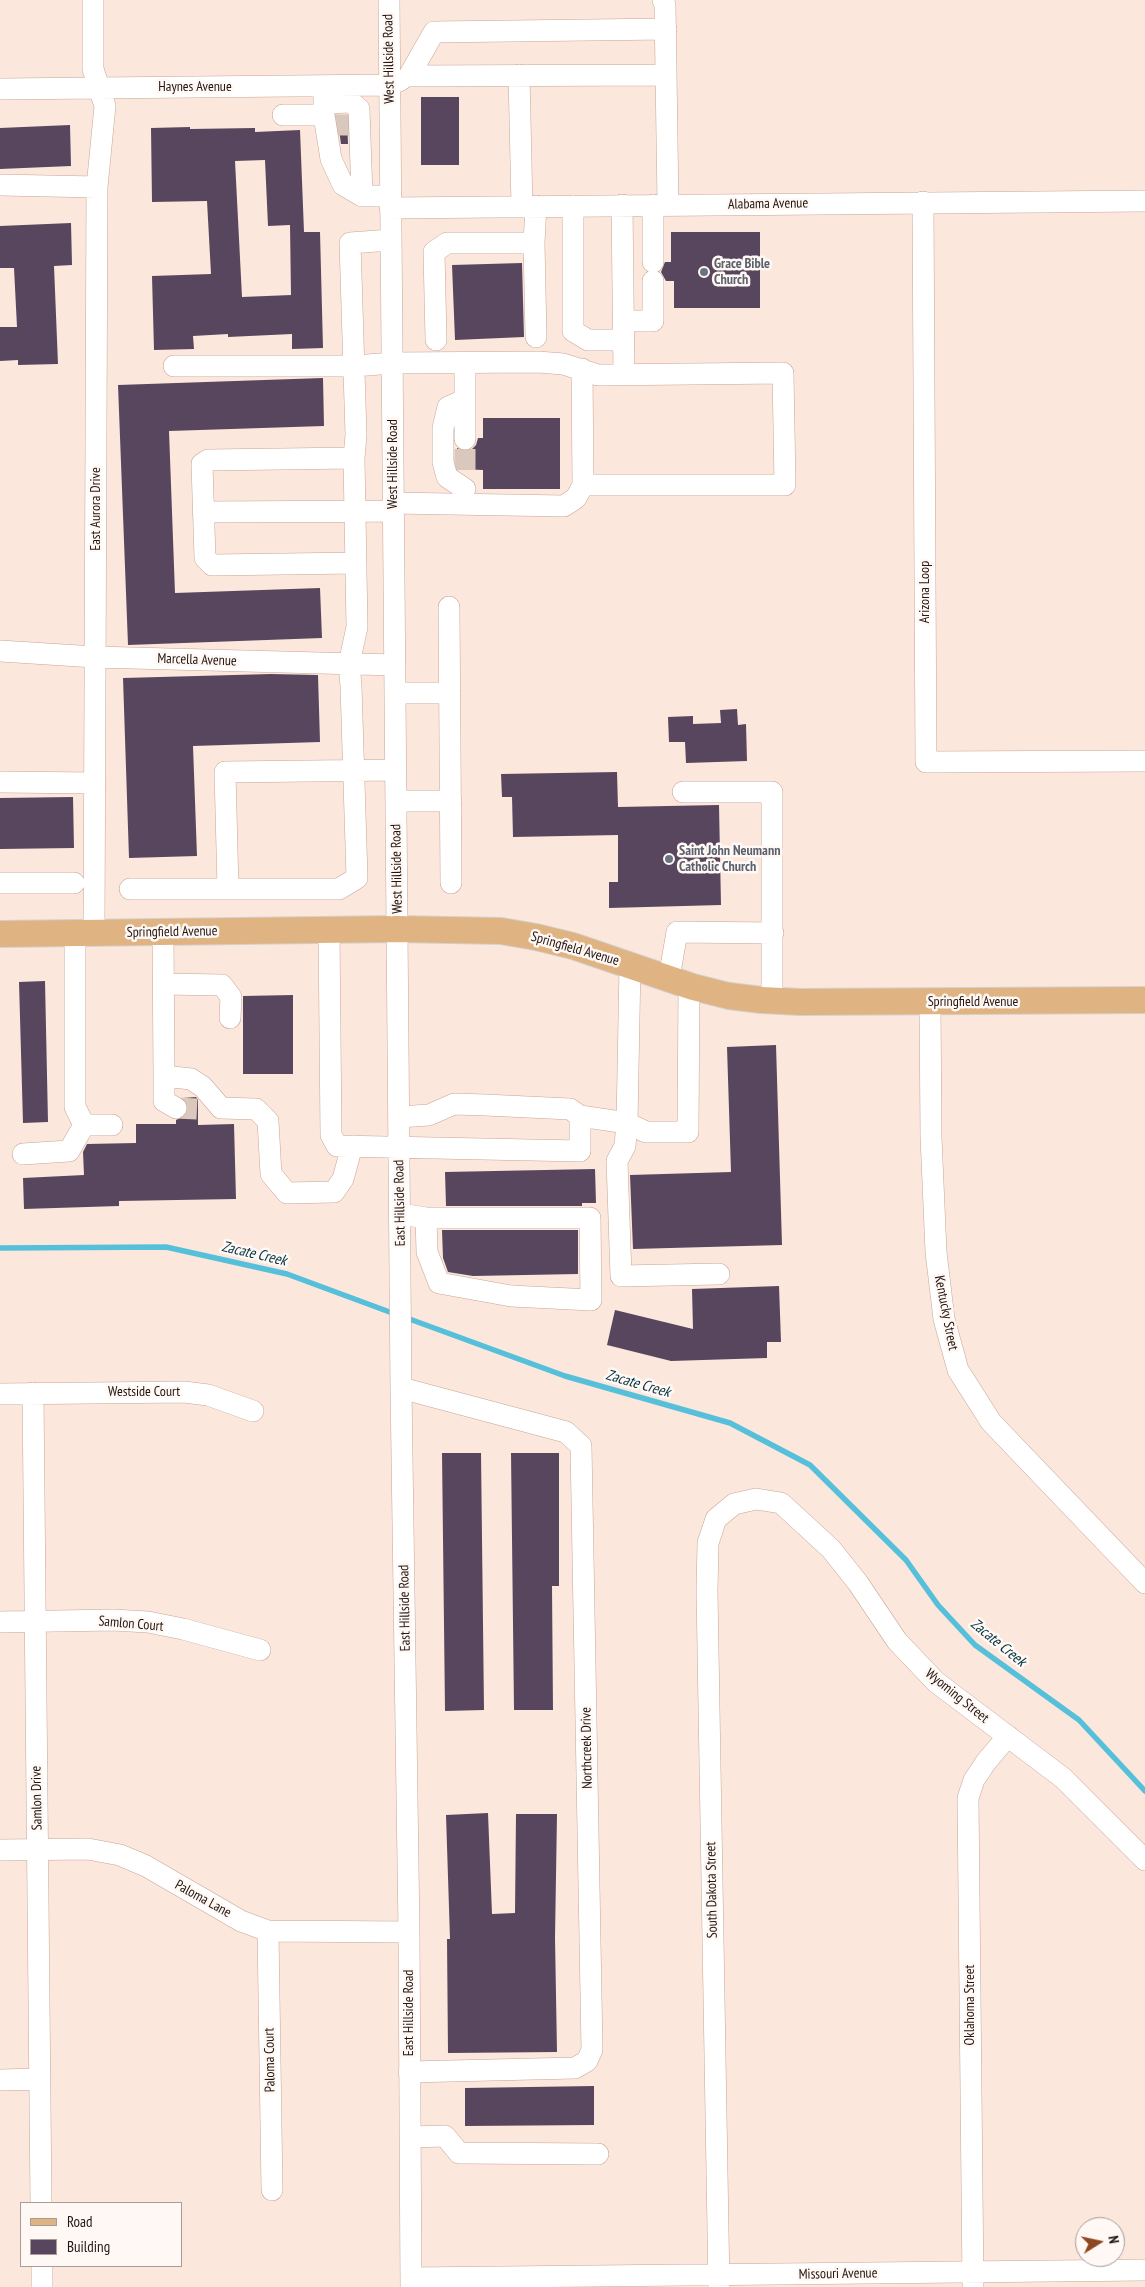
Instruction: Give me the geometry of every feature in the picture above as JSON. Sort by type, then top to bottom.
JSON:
[{"type":"main road","name":"Springfield Avenue","points":[[0,934],[397,929],[501,931],[573,946],[679,982],[729,996],[772,1001],[1145,1000]]},
{"type":"street","name":"East Aurora Drive","points":[[84,1125],[75,1106],[94,783],[97,187],[105,106],[93,69],[93,0]]},
{"type":"street","name":"West Hillside Road","points":[[389,0],[397,929]]},
{"type":"street","points":[[573,206],[574,331],[588,340],[654,321],[653,272],[660,205],[666,75],[666,2]]},
{"type":"street","points":[[409,76],[434,32],[666,29]]},
{"type":"street","points":[[519,75],[529,206],[534,243],[536,337]]},
{"type":"street","points":[[389,85],[409,76],[666,75]]},
{"type":"street","name":"Haynes Avenue","points":[[0,89],[98,87],[335,115],[389,85]]},
{"type":"street","points":[[335,115],[331,159],[343,185],[362,196]]},
{"type":"street","points":[[335,115],[362,196]]},
{"type":"street","points":[[283,116],[335,115],[390,126]]},
{"type":"street","points":[[0,185],[97,187]]},
{"type":"street","name":"Alabama Avenue","points":[[362,196],[390,202],[529,206],[1145,201]]},
{"type":"street","name":"Arizona Loop","points":[[923,202],[926,762],[1145,761]]},
{"type":"street","points":[[622,205],[624,375]]},
{"type":"street","points":[[130,889],[339,889],[357,878],[349,664],[356,627],[355,366],[350,243],[391,240]]},
{"type":"street","points":[[436,340],[434,252],[447,243],[534,243]]},
{"type":"street","points":[[174,366],[355,366],[392,363],[538,362],[563,364],[598,375],[783,373],[785,485],[583,485]]},
{"type":"street","points":[[465,363],[465,438]]},
{"type":"street","points":[[464,400],[448,407],[443,428],[443,462],[447,477],[465,488],[564,506],[576,498],[583,485],[582,369]]},
{"type":"street","points":[[354,458],[208,460],[202,464],[205,558],[212,565],[356,562]]},
{"type":"street","points":[[203,512],[355,510],[393,507],[465,488]]},
{"type":"street","points":[[449,607],[451,883]]},
{"type":"street","name":"Marcella Avenue","points":[[0,651],[96,657],[395,665]]},
{"type":"street","points":[[395,693],[450,692]]},
{"type":"street","points":[[228,889],[225,772],[396,770]]},
{"type":"street","points":[[0,782],[94,783]]},
{"type":"street","points":[[683,792],[772,792],[772,1001]]},
{"type":"street","points":[[396,801],[451,801]]},
{"type":"street","points":[[0,883],[74,883]]},
{"type":"street","name":"East Hillside Road","points":[[397,929],[409,1932],[411,2282]]},
{"type":"street","points":[[329,930],[331,1135],[337,1146],[580,1151],[580,1116]]},
{"type":"street","points":[[163,932],[164,1101],[176,1108]]},
{"type":"street","points":[[399,1117],[428,1115],[454,1104],[570,1109],[580,1116],[627,1123],[646,1132],[688,1132],[677,932],[773,933]]},
{"type":"street","points":[[630,965],[627,1123],[625,1146],[617,1160],[621,1276],[719,1274]]},
{"type":"street","points":[[164,984],[222,985],[231,997],[230,1018]]},
{"type":"street","name":"Kentucky Street","points":[[930,1002],[936,1252],[944,1319],[958,1370],[992,1422],[1145,1582]]},
{"type":"street","points":[[164,1076],[191,1079],[203,1087],[221,1108]]},
{"type":"street","points":[[198,1109],[256,1109],[268,1121],[271,1174],[287,1193],[334,1192],[343,1179],[352,1146]]},
{"type":"street","points":[[23,1154],[69,1151],[84,1125],[112,1125]]},
{"type":"street","points":[[400,1214],[426,1218],[590,1218],[591,1300],[511,1296],[439,1283],[427,1252],[426,1218]]},
{"type":"street","name":"Northcreek Drive","points":[[401,1388],[566,1432],[581,1446],[592,2050],[586,2061],[575,2068],[409,2072]]},
{"type":"street","name":"Westside Court","points":[[0,1394],[184,1392],[208,1395],[253,1411]]},
{"type":"street","name":"Samlon Drive","points":[[33,1393],[41,2202]]},
{"type":"street","name":"Wyoming Street","points":[[734,1504],[756,1499],[781,1503],[831,1549],[897,1641],[936,1682],[1063,1778],[1145,1860]]},
{"type":"street","name":"South Dakota Street","points":[[719,2281],[707,1591],[708,1543],[716,1519],[734,1504]]},
{"type":"street","name":"Samlon Court","points":[[0,1622],[113,1620],[148,1622],[260,1650]]},
{"type":"street","name":"Oklahoma Street","points":[[972,2280],[968,1798],[974,1780],[986,1762],[1008,1736]]},
{"type":"street","name":"Paloma Lane","points":[[0,1850],[88,1849],[120,1855],[146,1866],[241,1920],[268,1931],[409,1932]]},
{"type":"street","name":"Paloma Court","points":[[268,1931],[272,2190]]},
{"type":"street","points":[[0,2080],[40,2079]]},
{"type":"street","points":[[410,2137],[445,2136],[459,2154],[598,2154]]},
{"type":"street","points":[[42,2267],[42,2287]]},
{"type":"street","name":"Missouri Avenue","points":[[411,2282],[972,2280],[1145,2270]]},
{"type":"building","points":[[421,97],[459,97],[459,165],[421,165]]},
{"type":"building","points":[[337,115],[347,115],[348,144],[341,144]]},
{"type":"building","points":[[70,125],[71,166],[0,169],[0,128]]},
{"type":"building","points":[[151,128],[255,128],[255,132],[300,130],[304,232],[320,232],[323,348],[292,349],[292,334],[228,337],[228,334],[193,336],[194,349],[154,350],[152,276],[211,274],[207,201],[152,202]],"holes":[[[265,160],[268,226],[290,225],[291,295],[242,297],[235,161]]]},
{"type":"building","points":[[71,223],[72,265],[54,266],[58,364],[18,365],[18,360],[0,361],[0,327],[17,327],[14,268],[0,268],[0,226]]},
{"type":"building","name":"Grace Bible Church","points":[[671,232],[760,232],[760,308],[674,308],[674,281],[666,281],[661,272],[665,262],[671,262]]},
{"type":"building","points":[[522,263],[524,337],[455,340],[452,265]]},
{"type":"building","points":[[323,378],[324,426],[169,431],[175,593],[320,588],[322,638],[128,645],[118,385]]},
{"type":"building","points":[[483,418],[560,418],[560,489],[483,489],[483,470],[458,469],[457,448],[465,451],[471,450],[476,445],[478,438],[483,438]]},
{"type":"building","points":[[271,674],[318,675],[320,742],[193,746],[197,856],[129,858],[123,678]]},
{"type":"building","points":[[737,709],[738,725],[746,724],[747,761],[686,763],[685,742],[669,742],[668,717],[693,716],[693,724],[721,723],[720,710]]},
{"type":"building","name":"Saint John Neumann Catholic Church","points":[[617,772],[618,807],[719,805],[721,905],[609,908],[609,882],[618,882],[618,835],[513,837],[512,797],[502,797],[501,774]]},
{"type":"building","points":[[73,797],[74,848],[0,849],[0,798]]},
{"type":"building","points":[[45,981],[48,1122],[23,1123],[19,982]]},
{"type":"building","points":[[293,995],[293,1074],[243,1074],[243,996]]},
{"type":"building","points":[[776,1045],[782,1245],[633,1249],[630,1175],[731,1172],[727,1047]]},
{"type":"building","points":[[196,1097],[198,1100],[198,1125],[234,1124],[236,1199],[119,1201],[119,1206],[24,1209],[23,1178],[84,1175],[83,1152],[87,1144],[136,1143],[136,1124],[176,1124],[176,1120],[186,1115],[188,1109],[187,1102],[183,1098]]},
{"type":"building","points":[[595,1169],[596,1203],[582,1203],[582,1206],[446,1206],[445,1172]]},
{"type":"building","points":[[442,1230],[578,1230],[578,1274],[473,1276],[448,1272],[443,1258]]},
{"type":"building","points":[[779,1286],[781,1342],[767,1342],[767,1358],[671,1361],[607,1345],[615,1310],[693,1329],[692,1289]]},
{"type":"building","points":[[442,1453],[481,1453],[484,1710],[445,1711]]},
{"type":"building","points":[[511,1453],[559,1453],[559,1586],[552,1586],[553,1710],[514,1710]]},
{"type":"building","points":[[488,1813],[492,1914],[515,1913],[516,1814],[557,1814],[555,1938],[557,2052],[448,2053],[447,1939],[450,1939],[446,1815]]},
{"type":"building","points":[[594,2086],[594,2125],[465,2126],[465,2088]]},
{"type":"waterway","name":"Zacate Creek","points":[[0,1248],[166,1247],[287,1274],[395,1314]]},
{"type":"waterway","name":"Zacate Creek","points":[[404,1317],[565,1376],[730,1423],[810,1465],[906,1560],[938,1605],[975,1645],[1079,1720],[1145,1791]]},
{"type":"tunnel","points":[[335,125],[353,125]]},
{"type":"tunnel","points":[[465,439],[465,470]]},
{"type":"tunnel","points":[[176,1108],[198,1109]]},
{"type":"place","name":"Grace Bible Church","points":[[704,272]]},
{"type":"place","name":"Saint John Neumann Catholic Church","points":[[669,859]]}]
